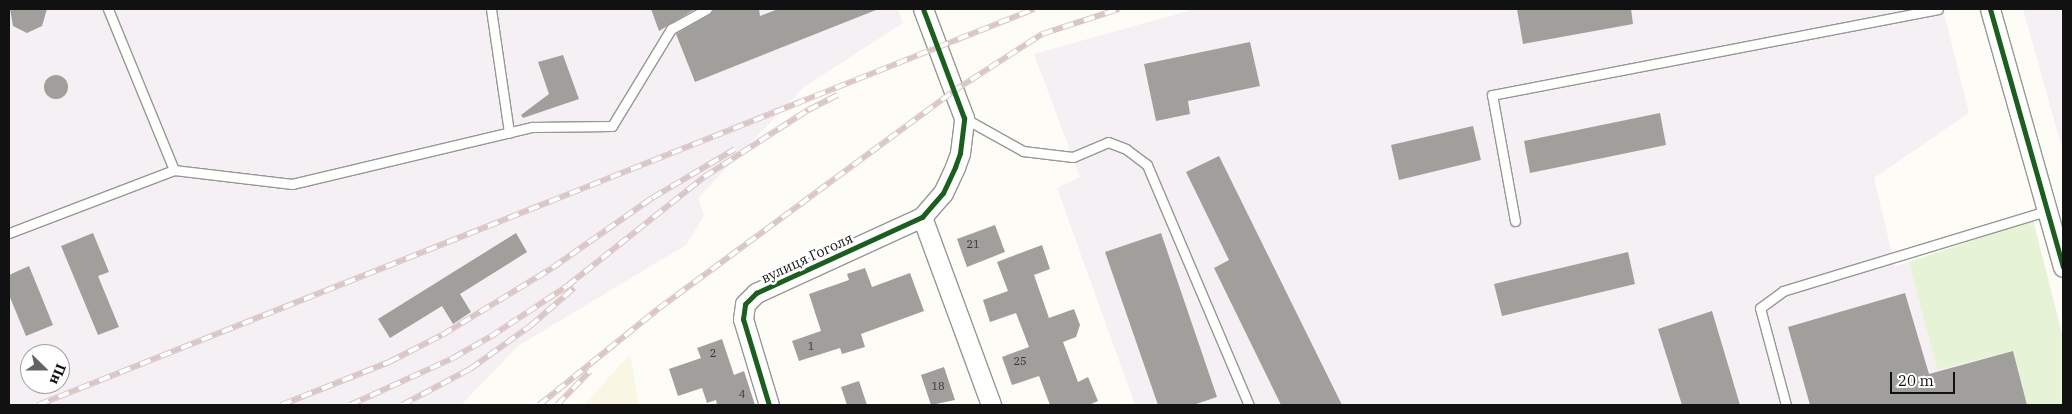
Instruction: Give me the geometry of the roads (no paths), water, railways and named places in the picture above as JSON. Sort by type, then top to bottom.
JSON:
[{"type":"street","points":[[923,9],[964,118],[955,167],[943,193],[922,217],[991,405]]},
{"type":"street","points":[[1990,9],[2063,267]]},
{"type":"street","name":"вулиця Гоголя","points":[[769,405],[743,319],[745,304],[756,293],[922,217]]},
{"type":"lane","points":[[108,9],[174,170]]},
{"type":"lane","points":[[491,9],[509,133]]},
{"type":"lane","points":[[9,233],[174,170],[292,184],[532,127],[612,126],[671,30],[707,9]]},
{"type":"lane","points":[[1515,221],[1492,95],[1938,9]]},
{"type":"lane","points":[[964,118],[1023,151],[1072,157],[1108,142],[1126,149],[1147,165],[1249,405]]},
{"type":"lane","points":[[1786,405],[1760,308],[1783,291],[2046,211]]},
{"type":"railway","points":[[38,405],[1034,9]]},
{"type":"railway","points":[[539,405],[658,309],[952,92],[1042,34],[1119,9]]},
{"type":"railway","points":[[350,405],[453,358],[490,337],[567,286],[704,177],[808,110],[837,95]]},
{"type":"railway","points":[[281,405],[389,362],[442,335],[552,268],[652,198],[735,149]]},
{"type":"railway","points":[[402,405],[470,369],[530,326],[574,288]]},
{"type":"railway","points":[[557,405],[590,371]]}]
